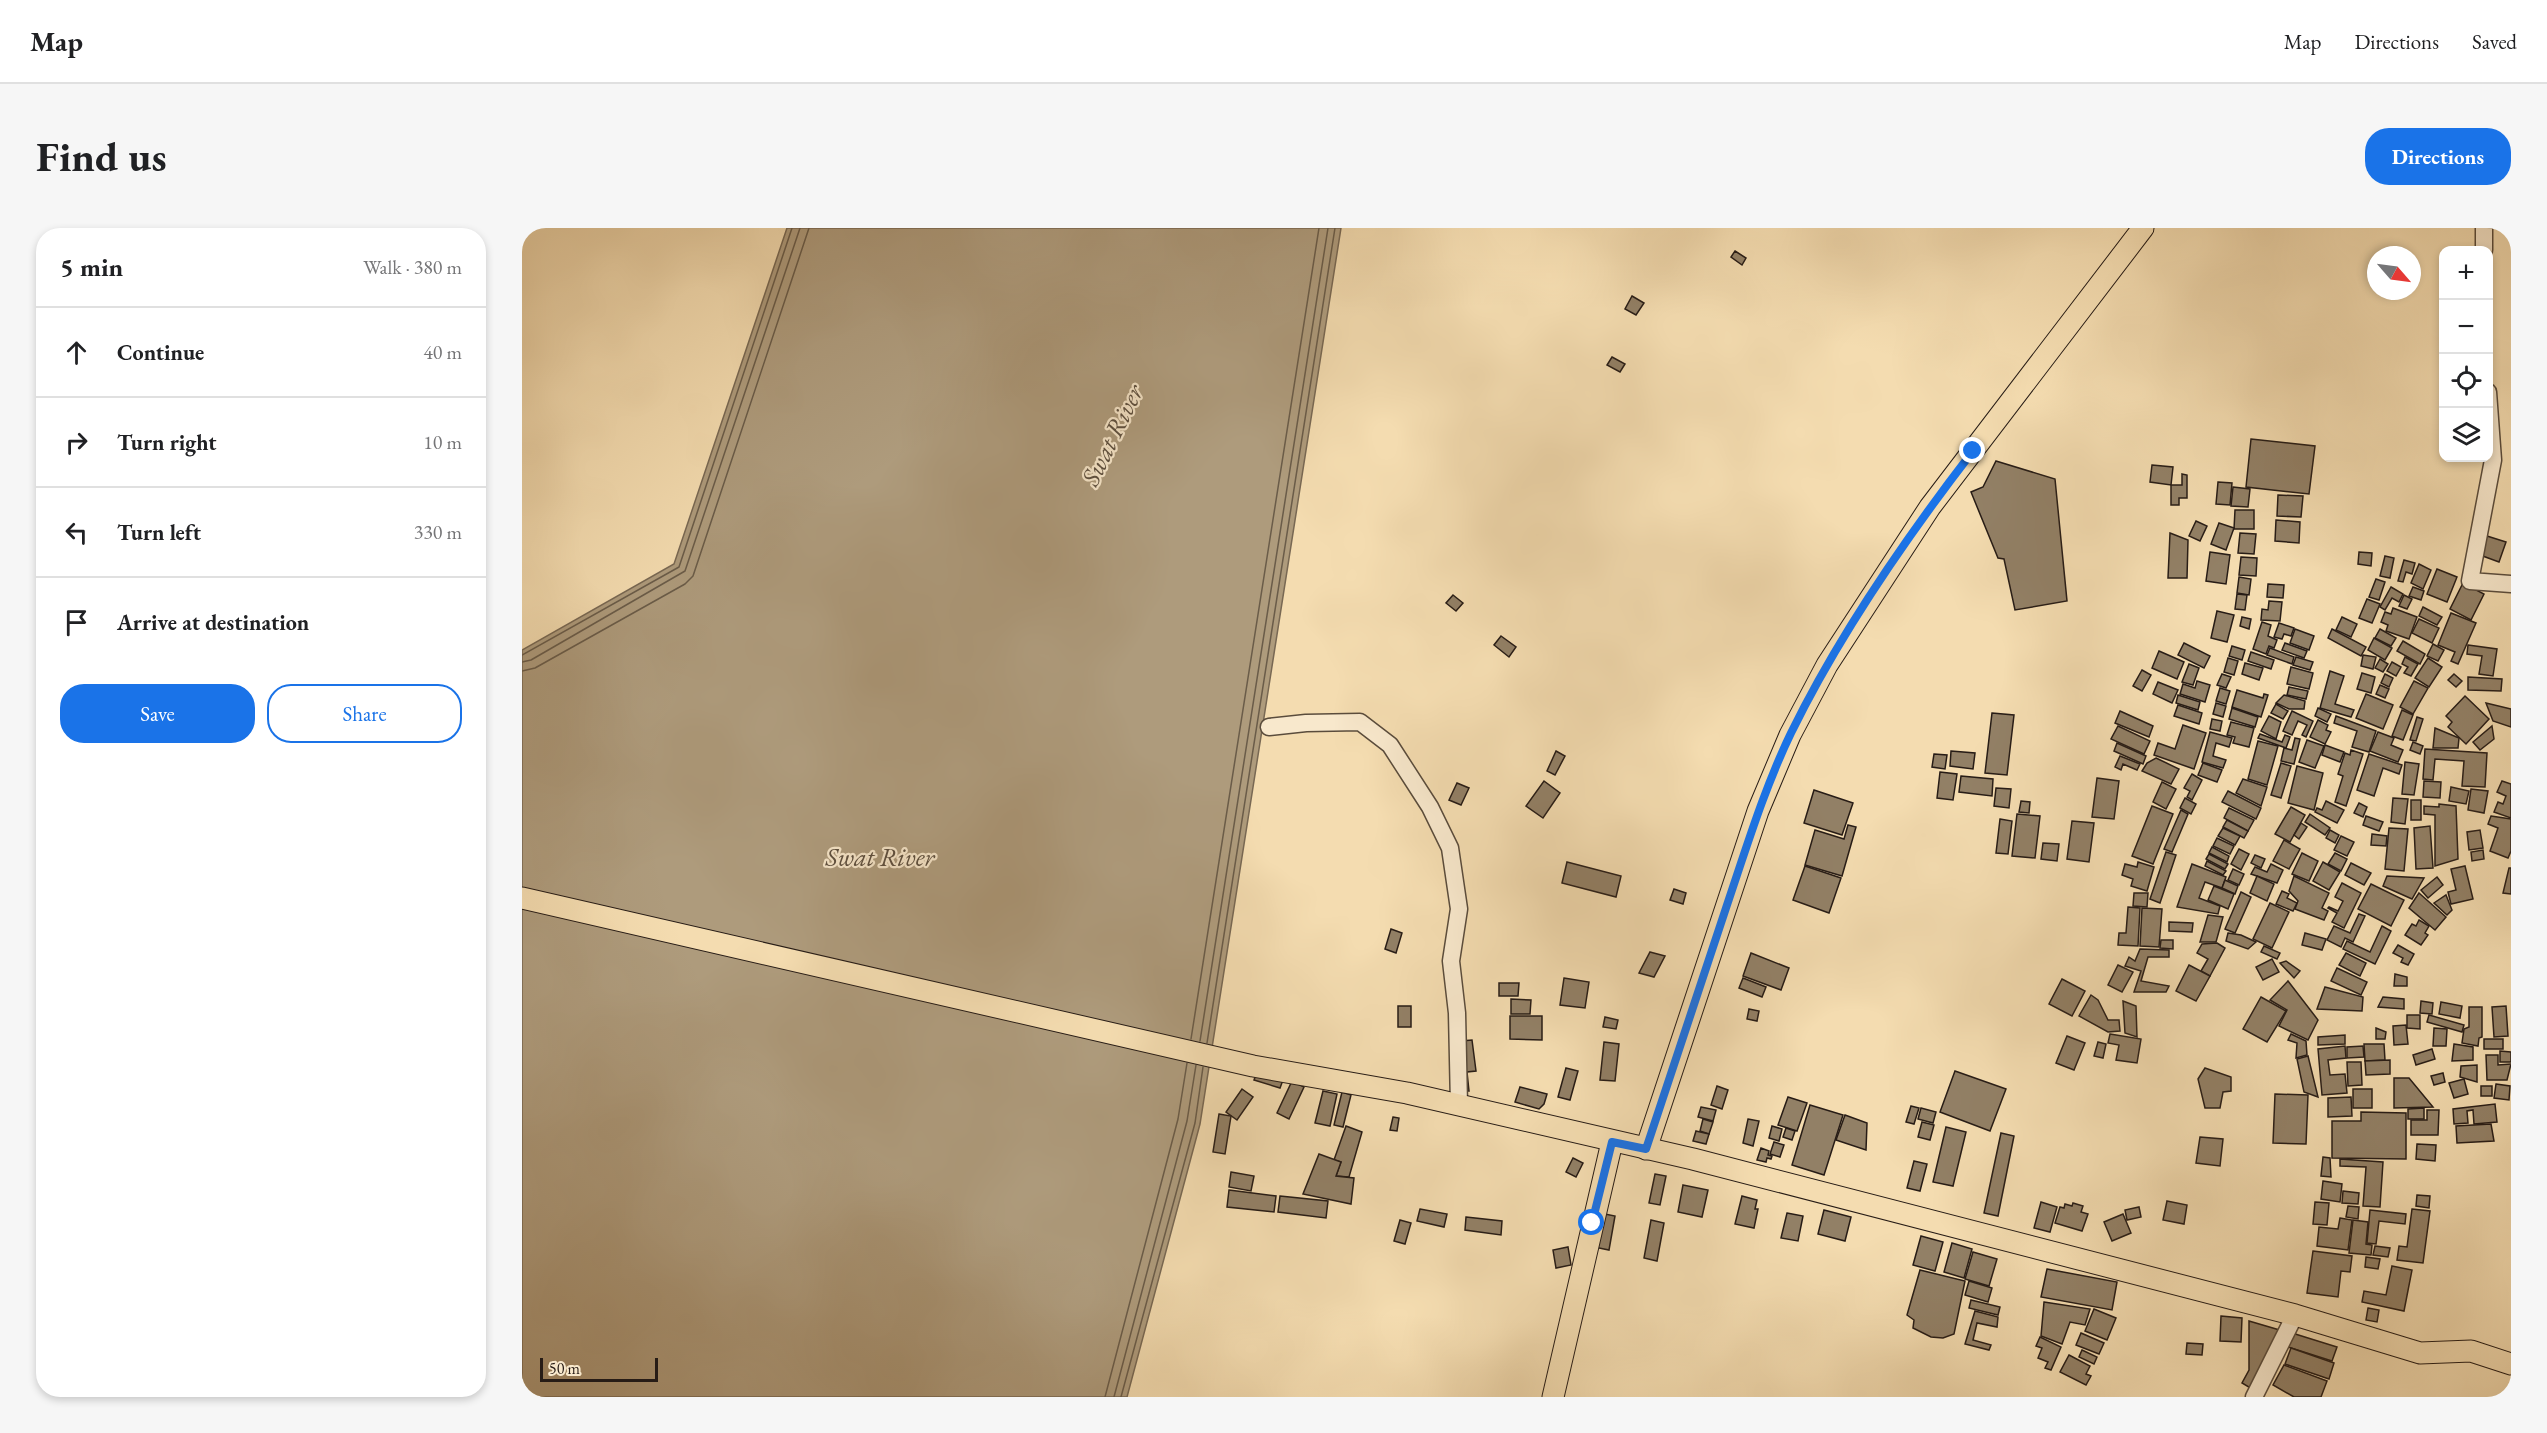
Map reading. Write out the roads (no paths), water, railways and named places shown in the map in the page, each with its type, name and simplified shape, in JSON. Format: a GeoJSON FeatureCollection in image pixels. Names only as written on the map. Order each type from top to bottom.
{"type":"FeatureCollection","features":[{"type":"Feature","properties":{"kind":"main road"},"geometry":{"type":"LineString","coordinates":[[1646,1149],[1758,811],[1791,735],[1827,665],[1930,507],[2143,228]]}},
{"type":"Feature","properties":{"kind":"main road"},"geometry":{"type":"LineString","coordinates":[[522,898],[1253,1066],[1459,1104],[1646,1149],[2295,1315],[2420,1353],[2470,1351],[2511,1364]]}},
{"type":"Feature","properties":{"kind":"main road"},"geometry":{"type":"LineString","coordinates":[[1553,1397],[1612,1142]]}},
{"type":"Feature","properties":{"kind":"street"},"geometry":{"type":"LineString","coordinates":[[2484,228],[2484,246]]}},
{"type":"Feature","properties":{"kind":"street"},"geometry":{"type":"LineString","coordinates":[[2489,408],[2493,460],[2470,581],[2511,584]]}},
{"type":"Feature","properties":{"kind":"street"},"geometry":{"type":"LineString","coordinates":[[1269,727],[1306,723],[1360,722],[1390,744],[1435,817],[1450,848],[1459,909],[1451,961],[1457,1012],[1459,1104]]}},
{"type":"Feature","properties":{"kind":"street"},"geometry":{"type":"LineString","coordinates":[[2254,1397],[2295,1315]]}},
{"type":"Feature","properties":{"kind":"water","name":"Swat River"},"geometry":{"type":"Polygon","coordinates":[[[787,228],[1341,228],[1200,1124],[1127,1397],[522,1397],[522,650],[674,564],[787,228]]]}}]}
